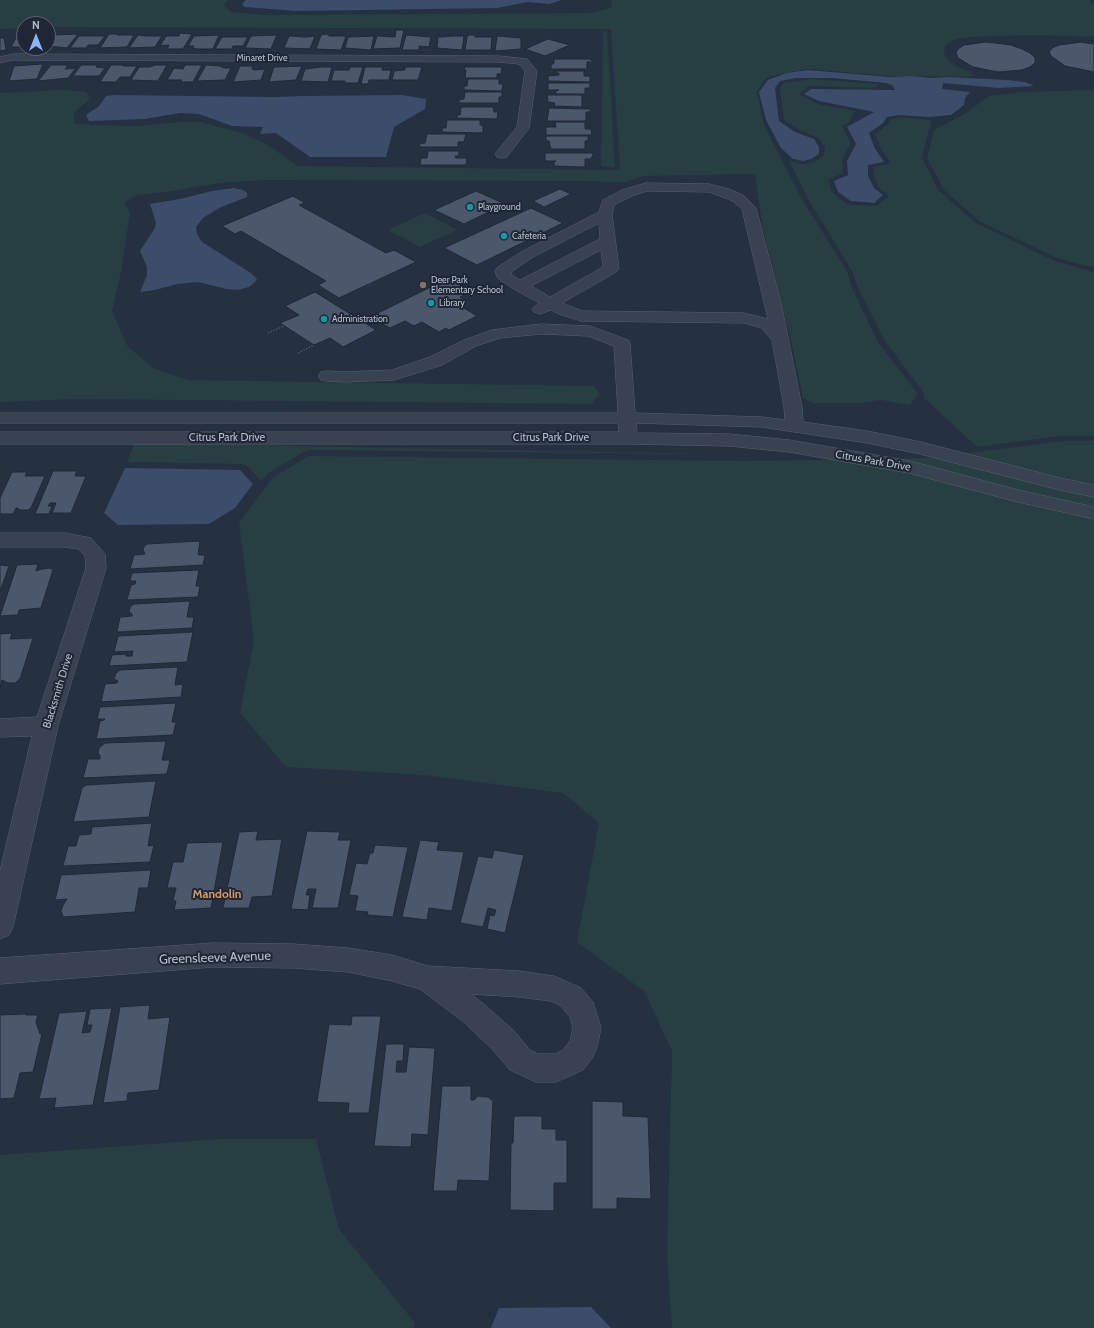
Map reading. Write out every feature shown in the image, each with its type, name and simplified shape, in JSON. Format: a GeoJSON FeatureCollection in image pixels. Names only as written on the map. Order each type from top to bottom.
{"type":"FeatureCollection","features":[{"type":"Feature","properties":{"kind":"street","name":"Minaret Drive"},"geometry":{"type":"LineString","coordinates":[[0,60],[29,58],[491,59],[523,61],[531,71],[523,128],[502,154]]}},
{"type":"Feature","properties":{"kind":"street"},"geometry":{"type":"LineString","coordinates":[[541,329],[540,309],[549,302],[611,269],[606,214],[608,203],[627,193],[646,188],[709,188],[724,192],[738,198],[749,208],[774,306],[794,407],[794,426]]}},
{"type":"Feature","properties":{"kind":"street"},"geometry":{"type":"LineString","coordinates":[[606,214],[509,265],[503,270],[505,277],[565,311],[582,316],[756,320],[768,325],[780,339]]}},
{"type":"Feature","properties":{"kind":"street"},"geometry":{"type":"LineString","coordinates":[[519,286],[608,241]]}},
{"type":"Feature","properties":{"kind":"street"},"geometry":{"type":"LineString","coordinates":[[717,318],[768,314],[774,306]]}},
{"type":"Feature","properties":{"kind":"street"},"geometry":{"type":"LineString","coordinates":[[327,376],[344,378],[394,375],[436,361],[470,343],[498,333],[541,329],[590,331],[622,343],[629,438]]}},
{"type":"Feature","properties":{"kind":"street","name":"Citrus Park Drive"},"geometry":{"type":"LineString","coordinates":[[0,418],[627,418],[762,422],[867,437],[921,448],[1060,484],[1094,491]]}},
{"type":"Feature","properties":{"kind":"street","name":"Citrus Park Drive"},"geometry":{"type":"LineString","coordinates":[[0,438],[629,438],[729,440],[789,446],[910,467],[1018,496],[1094,513]]}},
{"type":"Feature","properties":{"kind":"street","name":"Blacksmith Drive"},"geometry":{"type":"LineString","coordinates":[[0,540],[65,540],[84,543],[95,554],[96,568],[46,726],[0,927]]}},
{"type":"Feature","properties":{"kind":"street"},"geometry":{"type":"LineString","coordinates":[[0,728],[46,726]]}},
{"type":"Feature","properties":{"kind":"street","name":"Greensleeve Avenue"},"geometry":{"type":"LineString","coordinates":[[0,971],[213,956],[293,956],[348,960],[392,968],[428,979],[520,984],[554,989],[571,997],[583,1011],[587,1028],[583,1047],[573,1060],[556,1068],[536,1068],[520,1060],[504,1041],[476,1014],[428,979]]}},
{"type":"Feature","properties":{"kind":"path"},"geometry":{"type":"LineString","coordinates":[[268,333],[284,326]]}},
{"type":"Feature","properties":{"kind":"path"},"geometry":{"type":"LineString","coordinates":[[298,353],[314,345]]}},
{"type":"Feature","properties":{"kind":"green space"},"geometry":{"type":"Polygon","coordinates":[[[0,0],[228,0],[224,5],[232,12],[264,15],[591,13],[611,8],[612,0],[1090,0],[1094,5],[1094,37],[1032,35],[971,37],[956,39],[946,45],[944,50],[945,56],[950,62],[958,67],[972,72],[973,76],[888,76],[809,69],[784,73],[766,78],[757,92],[764,125],[803,201],[847,271],[852,288],[878,342],[918,394],[910,405],[881,400],[862,403],[813,403],[803,398],[792,345],[762,224],[755,174],[643,176],[627,182],[267,180],[219,183],[138,195],[125,203],[130,213],[121,272],[112,311],[128,347],[155,369],[188,380],[594,386],[600,394],[591,404],[78,399],[0,402],[0,93],[61,90],[86,92],[90,99],[74,113],[74,123],[137,126],[179,122],[201,122],[242,133],[265,143],[298,166],[614,170],[620,168],[611,29],[56,27],[56,16],[16,16],[16,28],[0,29],[0,0]]]}},
{"type":"Feature","properties":{"kind":"green space"},"geometry":{"type":"Polygon","coordinates":[[[603,31],[607,31],[615,167],[601,166],[603,31]]]}},
{"type":"Feature","properties":{"kind":"green space"},"geometry":{"type":"Polygon","coordinates":[[[811,79],[879,84],[875,88],[809,86],[799,94],[818,104],[855,111],[849,122],[842,126],[851,143],[842,160],[843,173],[828,180],[832,192],[847,204],[877,206],[888,197],[887,194],[879,188],[874,176],[874,167],[888,164],[890,162],[880,147],[875,134],[887,125],[891,119],[900,117],[930,120],[931,127],[929,129],[922,158],[939,191],[976,223],[1055,261],[1094,272],[1094,436],[1059,436],[977,447],[924,398],[924,393],[885,341],[858,288],[852,271],[809,201],[789,161],[804,164],[815,162],[824,155],[825,148],[818,138],[799,130],[784,120],[780,88],[784,83],[811,79]]]}},
{"type":"Feature","properties":{"kind":"green space"},"geometry":{"type":"Polygon","coordinates":[[[1094,90],[1094,268],[1057,258],[979,221],[944,190],[927,158],[934,130],[966,113],[989,96],[1022,92],[1094,90]]]}},
{"type":"Feature","properties":{"kind":"green space"},"geometry":{"type":"Polygon","coordinates":[[[425,213],[457,230],[420,247],[388,230],[425,213]]]}},
{"type":"Feature","properties":{"kind":"green space"},"geometry":{"type":"Polygon","coordinates":[[[1063,441],[1094,441],[1094,1328],[672,1328],[667,1254],[672,1051],[644,991],[577,942],[599,823],[563,793],[424,775],[286,767],[240,713],[254,640],[239,523],[273,477],[309,456],[745,461],[928,458],[1063,441]]]}},
{"type":"Feature","properties":{"kind":"green space"},"geometry":{"type":"Polygon","coordinates":[[[134,444],[767,455],[310,450],[269,473],[261,481],[247,466],[242,464],[127,462],[134,444]]]}},
{"type":"Feature","properties":{"kind":"green space"},"geometry":{"type":"Polygon","coordinates":[[[219,1139],[316,1139],[339,1229],[415,1323],[414,1328],[0,1328],[0,1155],[219,1139]]]}},
{"type":"Feature","properties":{"kind":"water"},"geometry":{"type":"Polygon","coordinates":[[[246,0],[562,0],[549,4],[528,2],[497,8],[296,11],[245,7],[242,4],[246,0]]]}},
{"type":"Feature","properties":{"kind":"water"},"geometry":{"type":"Polygon","coordinates":[[[808,70],[890,77],[911,76],[1007,80],[1025,82],[1034,86],[998,88],[943,83],[942,89],[970,92],[965,98],[964,105],[951,115],[928,117],[899,115],[887,117],[883,123],[869,133],[874,147],[884,162],[868,165],[868,176],[874,188],[883,195],[874,203],[851,201],[838,192],[834,181],[848,175],[847,161],[856,144],[847,127],[874,112],[819,101],[804,94],[811,89],[895,90],[892,85],[886,83],[832,78],[796,78],[780,81],[775,88],[779,121],[795,132],[814,139],[819,147],[819,154],[811,159],[803,161],[793,159],[781,148],[766,120],[759,92],[768,80],[786,73],[808,70]]]}},
{"type":"Feature","properties":{"kind":"water"},"geometry":{"type":"Polygon","coordinates":[[[402,95],[426,99],[425,109],[394,127],[386,157],[310,157],[276,133],[260,134],[263,127],[232,126],[199,114],[180,113],[144,119],[89,121],[86,115],[99,106],[106,96],[275,97],[402,95]]]}},
{"type":"Feature","properties":{"kind":"water"},"geometry":{"type":"Polygon","coordinates":[[[234,188],[243,190],[247,193],[247,197],[219,208],[203,218],[196,227],[197,234],[202,242],[251,273],[257,279],[255,282],[249,287],[238,290],[198,282],[177,284],[155,290],[140,292],[147,275],[147,267],[140,251],[155,228],[156,223],[150,204],[234,188]]]}},
{"type":"Feature","properties":{"kind":"water"},"geometry":{"type":"Polygon","coordinates":[[[125,468],[240,470],[253,484],[235,508],[209,524],[118,525],[104,513],[125,468]]]}},
{"type":"Feature","properties":{"kind":"water"},"geometry":{"type":"Polygon","coordinates":[[[591,1307],[611,1328],[491,1328],[499,1308],[591,1307]]]}},
{"type":"Feature","properties":{"kind":"building"},"geometry":{"type":"Polygon","coordinates":[[[396,30],[404,30],[400,48],[373,49],[377,36],[395,37],[396,30]]]}},
{"type":"Feature","properties":{"kind":"building"},"geometry":{"type":"Polygon","coordinates":[[[180,33],[192,34],[183,49],[167,49],[169,45],[160,46],[166,36],[179,36],[180,33]]]}},
{"type":"Feature","properties":{"kind":"building"},"geometry":{"type":"Polygon","coordinates":[[[78,34],[67,48],[56,47],[56,35],[78,34]]]}},
{"type":"Feature","properties":{"kind":"building"},"geometry":{"type":"Polygon","coordinates":[[[109,34],[134,35],[127,47],[100,48],[109,34]]]}},
{"type":"Feature","properties":{"kind":"building"},"geometry":{"type":"Polygon","coordinates":[[[328,34],[329,36],[346,36],[341,50],[316,49],[321,35],[328,34]]]}},
{"type":"Feature","properties":{"kind":"building"},"geometry":{"type":"Polygon","coordinates":[[[138,35],[162,36],[155,47],[129,48],[138,35]]]}},
{"type":"Feature","properties":{"kind":"building"},"geometry":{"type":"Polygon","coordinates":[[[219,35],[213,49],[197,49],[193,48],[194,46],[188,46],[194,36],[219,35]]]}},
{"type":"Feature","properties":{"kind":"building"},"geometry":{"type":"Polygon","coordinates":[[[277,35],[271,49],[245,48],[251,36],[277,35]]]}},
{"type":"Feature","properties":{"kind":"building"},"geometry":{"type":"Polygon","coordinates":[[[406,35],[431,37],[429,47],[419,46],[419,50],[402,50],[406,35]]]}},
{"type":"Feature","properties":{"kind":"building"},"geometry":{"type":"Polygon","coordinates":[[[469,35],[474,35],[475,37],[492,37],[491,50],[465,50],[467,37],[469,35]]]}},
{"type":"Feature","properties":{"kind":"building"},"geometry":{"type":"Polygon","coordinates":[[[79,36],[105,36],[98,45],[88,45],[86,48],[70,48],[79,36]]]}},
{"type":"Feature","properties":{"kind":"building"},"geometry":{"type":"Polygon","coordinates":[[[289,36],[315,36],[310,49],[284,48],[289,36]]]}},
{"type":"Feature","properties":{"kind":"building"},"geometry":{"type":"Polygon","coordinates":[[[374,36],[371,50],[345,48],[348,37],[374,36]]]}},
{"type":"Feature","properties":{"kind":"building"},"geometry":{"type":"Polygon","coordinates":[[[464,36],[462,50],[437,48],[438,37],[464,36]]]}},
{"type":"Feature","properties":{"kind":"building"},"geometry":{"type":"Polygon","coordinates":[[[497,36],[521,38],[521,49],[495,51],[497,36]]]}},
{"type":"Feature","properties":{"kind":"building"},"geometry":{"type":"Polygon","coordinates":[[[222,37],[248,37],[243,46],[233,46],[232,49],[215,49],[222,37]]]}},
{"type":"Feature","properties":{"kind":"building"},"geometry":{"type":"Polygon","coordinates":[[[0,38],[4,38],[6,50],[0,51],[0,38]]]}},
{"type":"Feature","properties":{"kind":"building"},"geometry":{"type":"Polygon","coordinates":[[[16,38],[16,47],[11,47],[16,38]]]}},
{"type":"Feature","properties":{"kind":"building"},"geometry":{"type":"Polygon","coordinates":[[[548,39],[570,45],[545,56],[525,49],[548,39]]]}},
{"type":"Feature","properties":{"kind":"building"},"geometry":{"type":"Polygon","coordinates":[[[986,42],[1011,45],[1022,49],[1030,53],[1035,58],[1035,63],[1022,70],[998,72],[973,67],[958,58],[956,53],[958,49],[964,45],[986,42]]]}},
{"type":"Feature","properties":{"kind":"building"},"geometry":{"type":"Polygon","coordinates":[[[1081,42],[1094,44],[1094,72],[1065,66],[1051,56],[1049,52],[1052,48],[1059,45],[1081,42]]]}},
{"type":"Feature","properties":{"kind":"building"},"geometry":{"type":"Polygon","coordinates":[[[554,59],[590,59],[593,62],[587,62],[587,69],[551,69],[554,59]]]}},
{"type":"Feature","properties":{"kind":"building"},"geometry":{"type":"Polygon","coordinates":[[[43,64],[37,79],[9,81],[14,66],[43,64]]]}},
{"type":"Feature","properties":{"kind":"building"},"geometry":{"type":"Polygon","coordinates":[[[51,65],[68,65],[65,69],[76,68],[68,78],[38,81],[51,65]]]}},
{"type":"Feature","properties":{"kind":"building"},"geometry":{"type":"Polygon","coordinates":[[[81,65],[97,65],[96,67],[105,68],[99,76],[73,76],[81,65]]]}},
{"type":"Feature","properties":{"kind":"building"},"geometry":{"type":"Polygon","coordinates":[[[111,65],[137,66],[130,77],[120,77],[116,82],[100,82],[111,65]]]}},
{"type":"Feature","properties":{"kind":"building"},"geometry":{"type":"Polygon","coordinates":[[[155,65],[167,65],[158,81],[131,80],[139,67],[150,67],[155,65]]]}},
{"type":"Feature","properties":{"kind":"building"},"geometry":{"type":"Polygon","coordinates":[[[185,65],[202,65],[193,82],[167,80],[174,68],[183,69],[185,65]]]}},
{"type":"Feature","properties":{"kind":"building"},"geometry":{"type":"Polygon","coordinates":[[[206,65],[231,68],[225,80],[197,81],[206,65]]]}},
{"type":"Feature","properties":{"kind":"building"},"geometry":{"type":"Polygon","coordinates":[[[240,66],[253,66],[252,69],[255,70],[265,69],[261,80],[233,82],[240,66]]]}},
{"type":"Feature","properties":{"kind":"building"},"geometry":{"type":"Polygon","coordinates":[[[302,66],[296,80],[269,82],[274,67],[302,66]]]}},
{"type":"Feature","properties":{"kind":"building"},"geometry":{"type":"Polygon","coordinates":[[[332,67],[328,82],[301,81],[305,69],[332,67]]]}},
{"type":"Feature","properties":{"kind":"building"},"geometry":{"type":"Polygon","coordinates":[[[350,67],[363,67],[358,83],[331,81],[334,70],[349,70],[350,67]]]}},
{"type":"Feature","properties":{"kind":"building"},"geometry":{"type":"Polygon","coordinates":[[[365,67],[383,67],[382,70],[391,70],[389,80],[369,80],[368,84],[361,84],[365,67]]]}},
{"type":"Feature","properties":{"kind":"building"},"geometry":{"type":"Polygon","coordinates":[[[405,67],[422,67],[418,80],[392,80],[394,71],[405,70],[405,67]]]}},
{"type":"Feature","properties":{"kind":"building"},"geometry":{"type":"Polygon","coordinates":[[[465,67],[502,67],[501,74],[497,74],[497,78],[465,78],[465,67]]]}},
{"type":"Feature","properties":{"kind":"building"},"geometry":{"type":"Polygon","coordinates":[[[556,71],[584,71],[584,76],[590,76],[590,82],[548,81],[548,76],[559,75],[556,71]]]}},
{"type":"Feature","properties":{"kind":"building"},"geometry":{"type":"Polygon","coordinates":[[[468,79],[499,79],[499,84],[503,84],[502,91],[464,90],[464,86],[467,86],[468,79]]]}},
{"type":"Feature","properties":{"kind":"building"},"geometry":{"type":"Polygon","coordinates":[[[548,83],[590,83],[590,88],[585,88],[585,94],[556,94],[556,90],[548,90],[548,83]]]}},
{"type":"Feature","properties":{"kind":"building"},"geometry":{"type":"Polygon","coordinates":[[[465,92],[502,92],[502,97],[499,97],[499,103],[460,103],[458,100],[464,99],[465,92]]]}},
{"type":"Feature","properties":{"kind":"building"},"geometry":{"type":"Polygon","coordinates":[[[547,95],[582,95],[582,107],[554,106],[555,103],[548,102],[547,95]]]}},
{"type":"Feature","properties":{"kind":"building"},"geometry":{"type":"Polygon","coordinates":[[[461,107],[493,107],[494,112],[498,112],[497,119],[457,118],[457,115],[460,115],[461,107]]]}},
{"type":"Feature","properties":{"kind":"building"},"geometry":{"type":"Polygon","coordinates":[[[549,108],[591,110],[586,112],[586,121],[547,121],[549,108]]]}},
{"type":"Feature","properties":{"kind":"building"},"geometry":{"type":"Polygon","coordinates":[[[447,120],[480,120],[480,125],[483,125],[483,133],[442,132],[442,128],[446,128],[447,120]]]}},
{"type":"Feature","properties":{"kind":"building"},"geometry":{"type":"Polygon","coordinates":[[[555,122],[585,122],[585,129],[591,129],[592,135],[546,135],[546,127],[556,127],[555,122]]]}},
{"type":"Feature","properties":{"kind":"building"},"geometry":{"type":"Polygon","coordinates":[[[427,134],[466,134],[464,142],[458,142],[458,147],[420,147],[419,144],[425,143],[427,134]]]}},
{"type":"Feature","properties":{"kind":"building"},"geometry":{"type":"Polygon","coordinates":[[[546,136],[588,136],[588,141],[585,141],[585,149],[551,149],[549,141],[546,141],[546,136]]]}},
{"type":"Feature","properties":{"kind":"building"},"geometry":{"type":"Polygon","coordinates":[[[428,151],[459,151],[459,156],[455,156],[456,158],[467,158],[466,165],[420,165],[421,158],[427,158],[428,151]]]}},
{"type":"Feature","properties":{"kind":"building"},"geometry":{"type":"Polygon","coordinates":[[[545,153],[593,153],[593,157],[591,157],[592,159],[585,159],[585,167],[554,166],[554,162],[556,161],[545,161],[545,153]]]}},
{"type":"Feature","properties":{"kind":"building"},"geometry":{"type":"Polygon","coordinates":[[[560,189],[571,194],[544,207],[533,201],[560,189]]]}},
{"type":"Feature","properties":{"kind":"building","name":"Playground"},"geometry":{"type":"Polygon","coordinates":[[[476,191],[505,204],[464,224],[434,210],[476,191]]]}},
{"type":"Feature","properties":{"kind":"building"},"geometry":{"type":"Polygon","coordinates":[[[293,196],[305,203],[299,205],[386,253],[394,250],[416,262],[339,298],[318,285],[326,281],[241,231],[235,234],[222,226],[293,196]]]}},
{"type":"Feature","properties":{"kind":"building","name":"Cafeteria"},"geometry":{"type":"Polygon","coordinates":[[[531,208],[563,223],[477,265],[444,248],[531,208]]]}},
{"type":"Feature","properties":{"kind":"building","name":"Library"},"geometry":{"type":"Polygon","coordinates":[[[449,278],[472,291],[460,297],[467,301],[459,305],[477,316],[449,330],[446,328],[439,332],[422,322],[414,326],[405,321],[390,328],[370,317],[449,278]]]}},
{"type":"Feature","properties":{"kind":"building","name":"Administration"},"geometry":{"type":"Polygon","coordinates":[[[315,292],[376,330],[343,347],[330,338],[314,345],[280,323],[299,315],[285,306],[315,292]]]}},
{"type":"Feature","properties":{"kind":"building"},"geometry":{"type":"Polygon","coordinates":[[[53,471],[77,471],[75,476],[86,476],[71,513],[52,513],[56,503],[50,503],[48,506],[52,506],[49,514],[35,514],[53,471]]]}},
{"type":"Feature","properties":{"kind":"building"},"geometry":{"type":"Polygon","coordinates":[[[12,472],[27,472],[25,476],[45,476],[31,508],[28,510],[19,510],[16,508],[13,514],[0,514],[0,498],[12,472]]]}},
{"type":"Feature","properties":{"kind":"building"},"geometry":{"type":"Polygon","coordinates":[[[200,541],[198,555],[205,555],[203,565],[130,569],[134,555],[145,554],[143,550],[147,544],[200,541]]]}},
{"type":"Feature","properties":{"kind":"building"},"geometry":{"type":"Polygon","coordinates":[[[38,564],[36,571],[50,568],[53,570],[41,608],[19,610],[18,615],[0,616],[17,565],[38,564]]]}},
{"type":"Feature","properties":{"kind":"building"},"geometry":{"type":"Polygon","coordinates":[[[0,565],[9,566],[0,592],[0,565]]]}},
{"type":"Feature","properties":{"kind":"building"},"geometry":{"type":"Polygon","coordinates":[[[199,570],[196,586],[200,586],[198,597],[127,600],[131,585],[135,584],[136,581],[130,581],[132,573],[199,570]]]}},
{"type":"Feature","properties":{"kind":"building"},"geometry":{"type":"Polygon","coordinates":[[[190,601],[187,617],[194,617],[192,628],[117,632],[120,617],[132,616],[129,612],[130,607],[134,604],[190,601]]]}},
{"type":"Feature","properties":{"kind":"building"},"geometry":{"type":"Polygon","coordinates":[[[193,632],[187,662],[109,666],[112,655],[126,654],[126,656],[132,656],[133,651],[114,652],[118,636],[193,632]]]}},
{"type":"Feature","properties":{"kind":"building"},"geometry":{"type":"Polygon","coordinates":[[[12,633],[10,639],[33,638],[20,679],[15,683],[8,683],[2,680],[0,688],[0,634],[12,633]]]}},
{"type":"Feature","properties":{"kind":"building"},"geometry":{"type":"Polygon","coordinates":[[[178,667],[175,685],[183,684],[181,697],[101,702],[105,684],[117,683],[118,681],[114,679],[116,673],[120,670],[178,667]]]}},
{"type":"Feature","properties":{"kind":"building"},"geometry":{"type":"Polygon","coordinates":[[[176,703],[172,722],[176,722],[173,735],[96,739],[100,721],[105,719],[97,719],[100,707],[176,703]]]}},
{"type":"Feature","properties":{"kind":"building"},"geometry":{"type":"Polygon","coordinates":[[[166,741],[162,760],[170,760],[167,774],[83,778],[88,759],[100,759],[98,753],[99,748],[105,743],[166,741]]]}},
{"type":"Feature","properties":{"kind":"building"},"geometry":{"type":"Polygon","coordinates":[[[156,781],[149,817],[73,822],[82,788],[86,785],[156,781]]]}},
{"type":"Feature","properties":{"kind":"building"},"geometry":{"type":"Polygon","coordinates":[[[152,823],[148,846],[154,845],[150,862],[63,866],[68,846],[76,846],[79,835],[91,834],[92,827],[152,823]]]}},
{"type":"Feature","properties":{"kind":"building"},"geometry":{"type":"Polygon","coordinates":[[[258,831],[256,840],[282,839],[272,896],[252,897],[249,908],[223,908],[239,832],[258,831]]]}},
{"type":"Feature","properties":{"kind":"building"},"geometry":{"type":"Polygon","coordinates":[[[307,831],[340,832],[338,840],[351,840],[338,908],[312,908],[316,889],[308,889],[306,895],[310,895],[308,910],[291,909],[307,831]]]}},
{"type":"Feature","properties":{"kind":"building"},"geometry":{"type":"Polygon","coordinates":[[[420,840],[439,842],[437,850],[464,852],[452,911],[429,908],[427,920],[402,917],[420,840]]]}},
{"type":"Feature","properties":{"kind":"building"},"geometry":{"type":"Polygon","coordinates":[[[223,842],[211,908],[174,910],[176,901],[173,901],[176,888],[167,888],[173,862],[183,862],[187,843],[223,842]]]}},
{"type":"Feature","properties":{"kind":"building"},"geometry":{"type":"Polygon","coordinates":[[[375,845],[408,847],[393,917],[367,915],[368,912],[355,911],[358,896],[349,895],[356,863],[367,864],[370,853],[373,853],[375,845]]]}},
{"type":"Feature","properties":{"kind":"building"},"geometry":{"type":"Polygon","coordinates":[[[494,850],[524,855],[505,933],[487,929],[490,915],[494,916],[496,910],[488,908],[483,927],[460,923],[478,856],[492,858],[494,850]]]}},
{"type":"Feature","properties":{"kind":"building"},"geometry":{"type":"Polygon","coordinates":[[[151,870],[148,888],[139,888],[135,912],[63,917],[61,911],[67,899],[55,900],[61,875],[151,870]]]}},
{"type":"Feature","properties":{"kind":"building"},"geometry":{"type":"Polygon","coordinates":[[[150,1005],[148,1019],[170,1017],[159,1090],[128,1093],[127,1101],[103,1103],[120,1007],[150,1005]]]}},
{"type":"Feature","properties":{"kind":"building"},"geometry":{"type":"Polygon","coordinates":[[[112,1008],[93,1105],[54,1108],[56,1098],[39,1099],[59,1013],[87,1011],[82,1033],[90,1032],[92,1025],[87,1025],[90,1009],[112,1008]]]}},
{"type":"Feature","properties":{"kind":"building"},"geometry":{"type":"Polygon","coordinates":[[[0,1015],[38,1015],[36,1022],[40,1034],[42,1034],[33,1072],[20,1073],[14,1098],[0,1099],[0,1015]]]}},
{"type":"Feature","properties":{"kind":"building"},"geometry":{"type":"Polygon","coordinates":[[[352,1016],[381,1016],[369,1113],[348,1113],[349,1103],[317,1102],[329,1024],[351,1025],[352,1016]]]}},
{"type":"Feature","properties":{"kind":"building"},"geometry":{"type":"Polygon","coordinates":[[[386,1044],[404,1044],[403,1061],[397,1061],[396,1072],[406,1072],[409,1047],[435,1048],[428,1135],[412,1134],[411,1147],[374,1146],[386,1044]]]}},
{"type":"Feature","properties":{"kind":"building"},"geometry":{"type":"Polygon","coordinates":[[[442,1086],[471,1086],[471,1100],[474,1100],[478,1096],[488,1097],[493,1101],[489,1181],[458,1180],[457,1191],[433,1191],[442,1086]]]}},
{"type":"Feature","properties":{"kind":"building"},"geometry":{"type":"Polygon","coordinates":[[[592,1101],[623,1102],[623,1116],[648,1117],[651,1199],[617,1198],[617,1209],[592,1209],[592,1101]]]}},
{"type":"Feature","properties":{"kind":"building"},"geometry":{"type":"Polygon","coordinates":[[[514,1116],[542,1116],[542,1129],[556,1129],[556,1140],[567,1140],[567,1183],[554,1183],[554,1211],[510,1210],[511,1143],[513,1143],[514,1116]]]}},
{"type":"Feature","properties":{"kind":"place","name":"Playground"},"geometry":{"type":"Point","coordinates":[470,207]}},
{"type":"Feature","properties":{"kind":"place","name":"Cafeteria"},"geometry":{"type":"Point","coordinates":[504,236]}},
{"type":"Feature","properties":{"kind":"place","name":"Deer Park Elementary School"},"geometry":{"type":"Point","coordinates":[423,285]}},
{"type":"Feature","properties":{"kind":"place","name":"Library"},"geometry":{"type":"Point","coordinates":[431,303]}},
{"type":"Feature","properties":{"kind":"place","name":"Administration"},"geometry":{"type":"Point","coordinates":[324,319]}},
{"type":"Feature","properties":{"kind":"district","name":"Mandolin"},"geometry":{"type":"Point","coordinates":[217,894]}}]}
